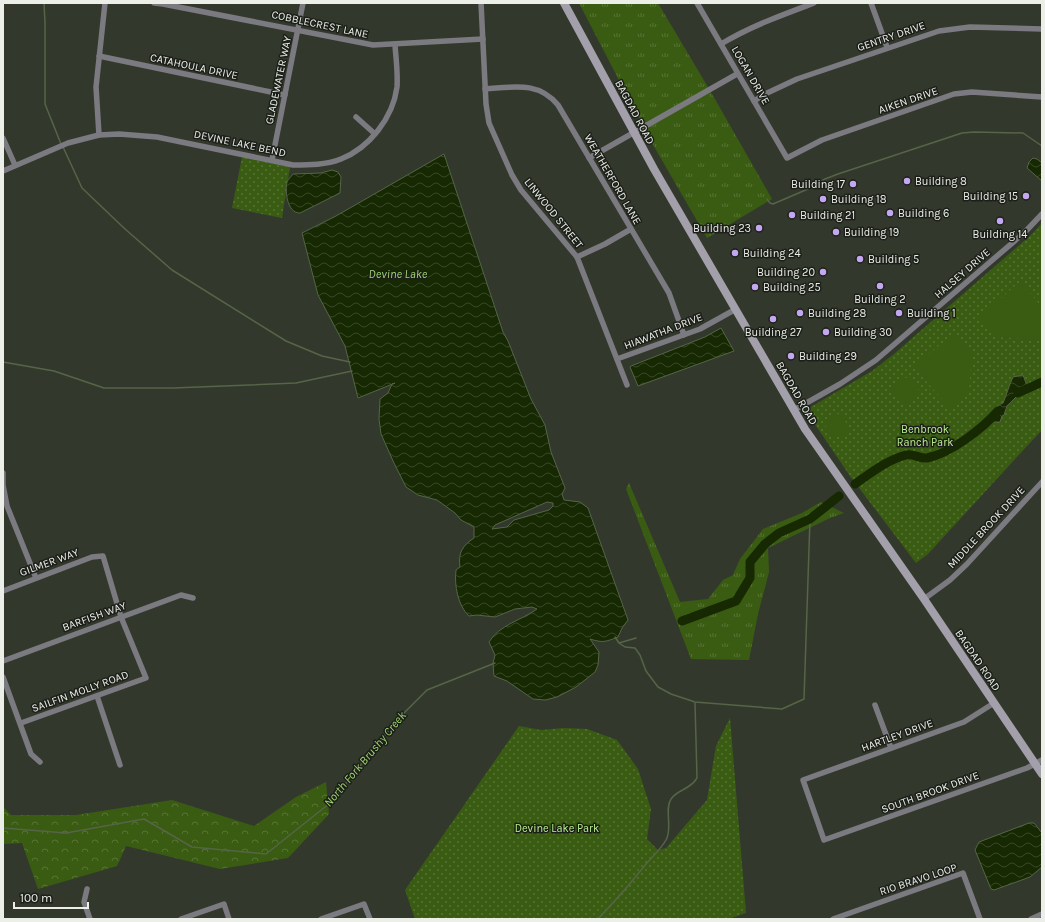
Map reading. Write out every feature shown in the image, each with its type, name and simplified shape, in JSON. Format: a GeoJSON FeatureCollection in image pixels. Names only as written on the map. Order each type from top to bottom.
{"type":"FeatureCollection","features":[{"type":"Feature","properties":{"kind":"street"},"geometry":{"type":"LineString","coordinates":[[99,135],[96,98],[105,3]]}},
{"type":"Feature","properties":{"kind":"street","name":"COBBLECREST LANE"},"geometry":{"type":"LineString","coordinates":[[154,3],[298,30],[366,45],[395,45],[483,39]]}},
{"type":"Feature","properties":{"kind":"street","name":"GLADEWATER WAY"},"geometry":{"type":"LineString","coordinates":[[272,160],[303,3]]}},
{"type":"Feature","properties":{"kind":"street","name":"LINWOOD STREET"},"geometry":{"type":"LineString","coordinates":[[480,3],[487,117],[520,190],[577,257],[627,385]]}},
{"type":"Feature","properties":{"kind":"street","name":"BAGDAD ROAD"},"geometry":{"type":"LineString","coordinates":[[564,3],[634,133],[813,442],[924,599],[994,703],[1039,762],[1042,774]]}},
{"type":"Feature","properties":{"kind":"street","name":"LOGAN DRIVE"},"geometry":{"type":"LineString","coordinates":[[697,3],[787,158]]}},
{"type":"Feature","properties":{"kind":"street"},"geometry":{"type":"LineString","coordinates":[[721,44],[769,19],[814,3]]}},
{"type":"Feature","properties":{"kind":"street"},"geometry":{"type":"LineString","coordinates":[[871,3],[887,47]]}},
{"type":"Feature","properties":{"kind":"street","name":"GENTRY DRIVE"},"geometry":{"type":"LineString","coordinates":[[754,101],[765,94],[797,79],[887,47],[938,31],[956,28],[1042,29]]}},
{"type":"Feature","properties":{"kind":"street","name":"DEVINE LAKE BEND"},"geometry":{"type":"LineString","coordinates":[[3,171],[68,143],[99,135],[136,134],[157,136],[293,165],[310,166],[325,164],[341,159],[365,145],[382,125],[390,110],[396,89],[397,71],[395,45]]}},
{"type":"Feature","properties":{"kind":"street","name":"CATAHOULA DRIVE"},"geometry":{"type":"LineString","coordinates":[[99,56],[285,95]]}},
{"type":"Feature","properties":{"kind":"street"},"geometry":{"type":"LineString","coordinates":[[589,158],[737,74]]}},
{"type":"Feature","properties":{"kind":"street","name":"WEATHERFORD LANE"},"geometry":{"type":"LineString","coordinates":[[485,89],[523,87],[537,90],[549,96],[558,105],[669,293],[684,335]]}},
{"type":"Feature","properties":{"kind":"street","name":"AIKEN DRIVE"},"geometry":{"type":"LineString","coordinates":[[787,158],[822,140],[954,94],[972,92],[1042,97]]}},
{"type":"Feature","properties":{"kind":"street"},"geometry":{"type":"LineString","coordinates":[[356,117],[375,134]]}},
{"type":"Feature","properties":{"kind":"street"},"geometry":{"type":"LineString","coordinates":[[3,138],[15,165]]}},
{"type":"Feature","properties":{"kind":"street","name":"HALSEY DRIVE"},"geometry":{"type":"LineString","coordinates":[[794,410],[857,373],[885,354],[1025,232],[1042,214]]}},
{"type":"Feature","properties":{"kind":"street"},"geometry":{"type":"LineString","coordinates":[[577,257],[605,244],[631,229]]}},
{"type":"Feature","properties":{"kind":"street","name":"HIAWATHA DRIVE"},"geometry":{"type":"LineString","coordinates":[[617,359],[700,329],[736,309]]}},
{"type":"Feature","properties":{"kind":"street"},"geometry":{"type":"LineString","coordinates":[[3,473],[3,486],[7,506],[36,578]]}},
{"type":"Feature","properties":{"kind":"street","name":"MIDDLE BROOK DRIVE"},"geometry":{"type":"LineString","coordinates":[[924,599],[950,580],[967,564],[1042,482]]}},
{"type":"Feature","properties":{"kind":"street"},"geometry":{"type":"LineString","coordinates":[[1036,488],[1042,493]]}},
{"type":"Feature","properties":{"kind":"street","name":"GILMER WAY"},"geometry":{"type":"LineString","coordinates":[[3,590],[92,557],[103,556],[121,617]]}},
{"type":"Feature","properties":{"kind":"street","name":"BARFISH WAY"},"geometry":{"type":"LineString","coordinates":[[3,661],[180,595],[193,598]]}},
{"type":"Feature","properties":{"kind":"street","name":"SAILFIN MOLLY ROAD"},"geometry":{"type":"LineString","coordinates":[[21,723],[146,678],[121,617]]}},
{"type":"Feature","properties":{"kind":"street"},"geometry":{"type":"LineString","coordinates":[[3,677],[31,754],[40,762]]}},
{"type":"Feature","properties":{"kind":"street"},"geometry":{"type":"LineString","coordinates":[[97,696],[120,765]]}},
{"type":"Feature","properties":{"kind":"street","name":"HARTLEY DRIVE"},"geometry":{"type":"LineString","coordinates":[[824,840],[804,780],[964,722],[994,703]]}},
{"type":"Feature","properties":{"kind":"street"},"geometry":{"type":"LineString","coordinates":[[875,705],[891,748]]}},
{"type":"Feature","properties":{"kind":"street","name":"SOUTH BROOK DRIVE"},"geometry":{"type":"LineString","coordinates":[[824,840],[1039,762]]}},
{"type":"Feature","properties":{"kind":"street","name":"RIO BRAVO LOOP"},"geometry":{"type":"LineString","coordinates":[[834,919],[963,872],[980,919]]}},
{"type":"Feature","properties":{"kind":"street"},"geometry":{"type":"LineString","coordinates":[[87,889],[84,902],[90,919]]}},
{"type":"Feature","properties":{"kind":"street"},"geometry":{"type":"LineString","coordinates":[[181,919],[224,904],[229,919]]}},
{"type":"Feature","properties":{"kind":"street"},"geometry":{"type":"LineString","coordinates":[[321,919],[364,904],[370,919]]}},
{"type":"Feature","properties":{"kind":"street"},"geometry":{"type":"LineString","coordinates":[[1031,919],[1042,914]]}},
{"type":"Feature","properties":{"kind":"green space"},"geometry":{"type":"Polygon","coordinates":[[[579,3],[658,3],[772,199],[707,238],[648,136],[579,3]]]}},
{"type":"Feature","properties":{"kind":"green space"},"geometry":{"type":"Polygon","coordinates":[[[242,157],[290,167],[282,218],[232,208],[242,157]]]}},
{"type":"Feature","properties":{"kind":"green space","name":"Benbrook Ranch Park"},"geometry":{"type":"Polygon","coordinates":[[[1042,223],[1042,430],[928,554],[916,563],[850,476],[806,411],[872,371],[894,354],[1032,234],[1042,223]]]}},
{"type":"Feature","properties":{"kind":"green space"},"geometry":{"type":"Polygon","coordinates":[[[1017,284],[1022,284],[1042,307],[1042,335],[1037,340],[996,337],[980,317],[1017,284]]]}},
{"type":"Feature","properties":{"kind":"green space"},"geometry":{"type":"Polygon","coordinates":[[[955,332],[972,351],[969,391],[950,408],[917,371],[916,365],[955,332]]]}},
{"type":"Feature","properties":{"kind":"green space"},"geometry":{"type":"Polygon","coordinates":[[[905,378],[908,378],[919,390],[918,396],[915,400],[905,404],[896,398],[893,388],[905,378]]]}},
{"type":"Feature","properties":{"kind":"green space"},"geometry":{"type":"Polygon","coordinates":[[[841,413],[850,430],[843,436],[835,437],[824,424],[824,421],[841,413]]]}},
{"type":"Feature","properties":{"kind":"green space"},"geometry":{"type":"Polygon","coordinates":[[[629,483],[680,602],[708,599],[723,580],[733,575],[740,559],[763,529],[802,513],[821,502],[844,513],[830,518],[768,548],[769,572],[758,614],[749,660],[691,659],[626,489],[629,483]]]}},
{"type":"Feature","properties":{"kind":"green space","name":"Devine Lake Park"},"geometry":{"type":"Polygon","coordinates":[[[730,718],[746,913],[728,919],[415,919],[405,890],[519,726],[541,730],[564,728],[587,729],[617,740],[638,769],[651,809],[647,839],[658,850],[666,848],[707,800],[716,746],[730,718]]]}},
{"type":"Feature","properties":{"kind":"green space"},"geometry":{"type":"Polygon","coordinates":[[[326,782],[329,814],[288,858],[220,869],[126,846],[117,866],[38,889],[22,843],[3,844],[3,807],[11,815],[76,815],[172,800],[254,826],[296,797],[326,782]]]}},
{"type":"Feature","properties":{"kind":"water","name":"Devine Lake"},"geometry":{"type":"Polygon","coordinates":[[[444,154],[503,332],[531,399],[545,425],[551,452],[565,488],[562,494],[564,500],[580,502],[588,508],[628,620],[618,637],[604,641],[590,639],[599,652],[598,665],[595,672],[576,687],[557,697],[545,700],[533,699],[507,681],[494,676],[493,663],[495,655],[489,642],[499,631],[537,609],[532,607],[515,609],[495,617],[477,615],[469,616],[465,612],[458,595],[456,570],[460,567],[460,554],[462,550],[466,544],[474,538],[474,527],[461,520],[455,513],[437,500],[418,495],[406,487],[381,434],[379,419],[380,399],[388,393],[392,384],[358,398],[345,346],[318,295],[302,233],[336,216],[444,154]],[[547,502],[495,525],[492,529],[507,527],[514,520],[549,510],[553,506],[553,503],[547,502]]]}},
{"type":"Feature","properties":{"kind":"water"},"geometry":{"type":"Polygon","coordinates":[[[1033,158],[1042,163],[1042,181],[1027,168],[1029,162],[1033,158]]]}},
{"type":"Feature","properties":{"kind":"water"},"geometry":{"type":"Polygon","coordinates":[[[332,170],[338,172],[341,177],[340,193],[300,213],[292,210],[288,201],[286,186],[287,181],[293,174],[321,173],[332,170]]]}},
{"type":"Feature","properties":{"kind":"water"},"geometry":{"type":"Polygon","coordinates":[[[721,328],[734,351],[638,386],[630,367],[631,366],[705,337],[721,328]]]}},
{"type":"Feature","properties":{"kind":"water"},"geometry":{"type":"Polygon","coordinates":[[[1023,375],[1029,391],[1018,395],[1007,406],[1000,422],[992,422],[990,419],[993,412],[1003,403],[1013,377],[1023,375]]]}},
{"type":"Feature","properties":{"kind":"water"},"geometry":{"type":"Polygon","coordinates":[[[1029,823],[1034,823],[1042,833],[1042,867],[1030,877],[994,890],[991,889],[975,850],[979,842],[1029,823]]]}},
{"type":"Feature","properties":{"kind":"waterway"},"geometry":{"type":"LineString","coordinates":[[44,3],[45,104],[61,144]]}},
{"type":"Feature","properties":{"kind":"waterway"},"geometry":{"type":"LineString","coordinates":[[767,199],[773,204],[838,174],[962,133],[1023,133],[1042,146]]}},
{"type":"Feature","properties":{"kind":"waterway"},"geometry":{"type":"LineString","coordinates":[[63,147],[82,188],[125,229],[172,270],[286,341],[322,356],[350,362]]}},
{"type":"Feature","properties":{"kind":"waterway"},"geometry":{"type":"LineString","coordinates":[[3,362],[54,371],[104,388],[173,388],[296,383],[352,371]]}},
{"type":"Feature","properties":{"kind":"waterway","name":"North Fork Brushy Creek"},"geometry":{"type":"LineString","coordinates":[[1018,393],[1042,382]]}},
{"type":"Feature","properties":{"kind":"waterway","name":"North Fork Brushy Creek"},"geometry":{"type":"LineString","coordinates":[[855,484],[879,467],[899,457],[914,455],[927,458],[956,446],[984,425],[998,411]]}},
{"type":"Feature","properties":{"kind":"waterway","name":"North Fork Brushy Creek"},"geometry":{"type":"LineString","coordinates":[[682,621],[736,601],[750,578],[750,562],[765,544],[779,533],[810,519],[839,496]]}},
{"type":"Feature","properties":{"kind":"waterway"},"geometry":{"type":"LineString","coordinates":[[619,643],[625,647],[635,648],[640,655],[646,671],[658,687],[671,694],[695,702],[782,709],[804,699],[810,519]]}},
{"type":"Feature","properties":{"kind":"waterway","name":"North Fork Brushy Creek"},"geometry":{"type":"LineString","coordinates":[[615,637],[619,643],[636,638]]}},
{"type":"Feature","properties":{"kind":"waterway","name":"North Fork Brushy Creek"},"geometry":{"type":"LineString","coordinates":[[3,828],[66,833],[144,819],[192,847],[266,854],[330,803],[398,719],[427,690],[495,663]]}},
{"type":"Feature","properties":{"kind":"waterway"},"geometry":{"type":"LineString","coordinates":[[598,919],[664,843],[669,830],[668,808],[671,799],[677,793],[691,785],[697,778],[695,703]]}},
{"type":"Feature","properties":{"kind":"place","name":"Building 8"},"geometry":{"type":"Point","coordinates":[907,181]}},
{"type":"Feature","properties":{"kind":"place","name":"Building 17"},"geometry":{"type":"Point","coordinates":[853,184]}},
{"type":"Feature","properties":{"kind":"place","name":"Building 15"},"geometry":{"type":"Point","coordinates":[1026,196]}},
{"type":"Feature","properties":{"kind":"place","name":"Building 18"},"geometry":{"type":"Point","coordinates":[823,199]}},
{"type":"Feature","properties":{"kind":"place","name":"Building 6"},"geometry":{"type":"Point","coordinates":[890,213]}},
{"type":"Feature","properties":{"kind":"place","name":"Building 21"},"geometry":{"type":"Point","coordinates":[792,215]}},
{"type":"Feature","properties":{"kind":"place","name":"Building 14"},"geometry":{"type":"Point","coordinates":[1000,221]}},
{"type":"Feature","properties":{"kind":"place","name":"Building 23"},"geometry":{"type":"Point","coordinates":[759,228]}},
{"type":"Feature","properties":{"kind":"place","name":"Building 19"},"geometry":{"type":"Point","coordinates":[836,232]}},
{"type":"Feature","properties":{"kind":"place","name":"Building 24"},"geometry":{"type":"Point","coordinates":[735,253]}},
{"type":"Feature","properties":{"kind":"place","name":"Building 5"},"geometry":{"type":"Point","coordinates":[860,259]}},
{"type":"Feature","properties":{"kind":"place","name":"Building 20"},"geometry":{"type":"Point","coordinates":[823,272]}},
{"type":"Feature","properties":{"kind":"place","name":"Building 2"},"geometry":{"type":"Point","coordinates":[880,286]}},
{"type":"Feature","properties":{"kind":"place","name":"Building 25"},"geometry":{"type":"Point","coordinates":[755,287]}},
{"type":"Feature","properties":{"kind":"place","name":"Building 28"},"geometry":{"type":"Point","coordinates":[800,313]}},
{"type":"Feature","properties":{"kind":"place","name":"Building 1"},"geometry":{"type":"Point","coordinates":[899,313]}},
{"type":"Feature","properties":{"kind":"place","name":"Building 27"},"geometry":{"type":"Point","coordinates":[773,319]}},
{"type":"Feature","properties":{"kind":"place","name":"Building 30"},"geometry":{"type":"Point","coordinates":[826,332]}},
{"type":"Feature","properties":{"kind":"place","name":"Building 29"},"geometry":{"type":"Point","coordinates":[791,356]}}]}
